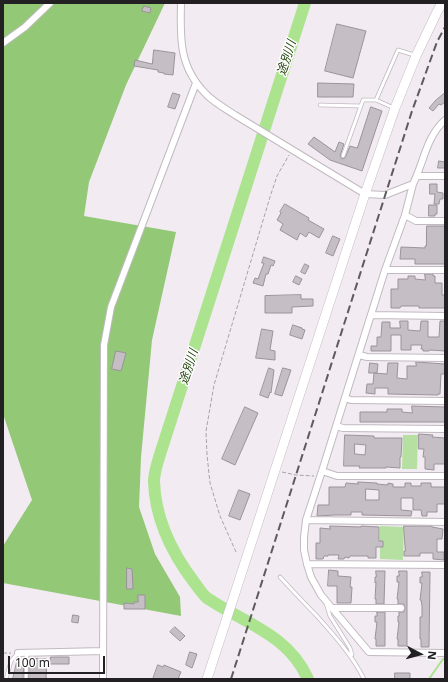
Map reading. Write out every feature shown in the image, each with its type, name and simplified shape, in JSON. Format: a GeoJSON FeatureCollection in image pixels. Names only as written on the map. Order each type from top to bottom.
{"type":"FeatureCollection","features":[{"type":"Feature","properties":{"kind":"street"},"geometry":{"type":"LineString","coordinates":[[3,43],[25,27],[50,3]]}},
{"type":"Feature","properties":{"kind":"street"},"geometry":{"type":"LineString","coordinates":[[180,3],[180,32],[182,51],[186,64],[196,83],[212,99],[235,115],[365,194],[385,195],[413,184]]}},
{"type":"Feature","properties":{"kind":"street"},"geometry":{"type":"LineString","coordinates":[[207,679],[365,194],[395,108],[416,56],[442,3]]}},
{"type":"Feature","properties":{"kind":"street"},"geometry":{"type":"LineString","coordinates":[[103,679],[104,345],[111,307],[196,83]]}},
{"type":"Feature","properties":{"kind":"street"},"geometry":{"type":"LineString","coordinates":[[445,120],[440,124],[428,144],[413,184],[405,215],[385,270],[322,474],[306,520],[304,537],[306,564],[321,595],[369,652],[445,653]]}},
{"type":"Feature","properties":{"kind":"street"},"geometry":{"type":"LineString","coordinates":[[417,176],[445,176]]}},
{"type":"Feature","properties":{"kind":"street"},"geometry":{"type":"LineString","coordinates":[[405,215],[416,221],[445,221]]}},
{"type":"Feature","properties":{"kind":"street"},"geometry":{"type":"LineString","coordinates":[[385,270],[445,270]]}},
{"type":"Feature","properties":{"kind":"street"},"geometry":{"type":"LineString","coordinates":[[371,315],[445,316]]}},
{"type":"Feature","properties":{"kind":"street"},"geometry":{"type":"LineString","coordinates":[[359,355],[367,357],[445,358]]}},
{"type":"Feature","properties":{"kind":"street"},"geometry":{"type":"LineString","coordinates":[[345,398],[351,400],[445,401]]}},
{"type":"Feature","properties":{"kind":"street"},"geometry":{"type":"LineString","coordinates":[[336,426],[344,428],[445,429]]}},
{"type":"Feature","properties":{"kind":"street"},"geometry":{"type":"LineString","coordinates":[[322,474],[337,476],[445,476]]}},
{"type":"Feature","properties":{"kind":"street"},"geometry":{"type":"LineString","coordinates":[[306,520],[445,522]]}},
{"type":"Feature","properties":{"kind":"street"},"geometry":{"type":"LineString","coordinates":[[306,564],[445,565]]}},
{"type":"Feature","properties":{"kind":"street"},"geometry":{"type":"LineString","coordinates":[[331,608],[401,608]]}},
{"type":"Feature","properties":{"kind":"street"},"geometry":{"type":"LineString","coordinates":[[18,652],[103,651]]}},
{"type":"Feature","properties":{"kind":"lane"},"geometry":{"type":"LineString","coordinates":[[376,100],[398,50],[416,56]]}},
{"type":"Feature","properties":{"kind":"lane"},"geometry":{"type":"LineString","coordinates":[[343,156],[363,100],[376,100],[395,108]]}},
{"type":"Feature","properties":{"kind":"lane"},"geometry":{"type":"LineString","coordinates":[[320,105],[361,106]]}},
{"type":"Feature","properties":{"kind":"lane"},"geometry":{"type":"LineString","coordinates":[[280,577],[330,631],[353,659],[364,679]]}},
{"type":"Feature","properties":{"kind":"lane"},"geometry":{"type":"LineString","coordinates":[[326,601],[330,616],[350,648],[353,659]]}},
{"type":"Feature","properties":{"kind":"lane"},"geometry":{"type":"LineString","coordinates":[[6,679],[11,660],[18,652]]}},
{"type":"Feature","properties":{"kind":"lane"},"geometry":{"type":"LineString","coordinates":[[26,679],[27,652]]}},
{"type":"Feature","properties":{"kind":"path"},"geometry":{"type":"LineString","coordinates":[[236,552],[220,516],[210,483],[206,431],[214,385],[268,205],[277,176],[292,149]]}},
{"type":"Feature","properties":{"kind":"path"},"geometry":{"type":"LineString","coordinates":[[276,468],[281,472],[296,475],[322,474]]}},
{"type":"Feature","properties":{"kind":"path"},"geometry":{"type":"LineString","coordinates":[[3,653],[18,652]]}},
{"type":"Feature","properties":{"kind":"green space"},"geometry":{"type":"Polygon","coordinates":[[[3,3],[165,3],[126,85],[89,182],[84,216],[176,232],[152,340],[141,457],[139,507],[155,554],[180,597],[181,616],[3,583],[3,546],[32,500],[3,414],[3,3]]]}},
{"type":"Feature","properties":{"kind":"green space"},"geometry":{"type":"Polygon","coordinates":[[[403,435],[418,435],[417,469],[402,469],[403,435]]]}},
{"type":"Feature","properties":{"kind":"green space"},"geometry":{"type":"Polygon","coordinates":[[[380,526],[404,527],[403,560],[380,559],[380,526]]]}},
{"type":"Feature","properties":{"kind":"building"},"geometry":{"type":"Polygon","coordinates":[[[144,6],[151,8],[150,13],[142,11],[144,6]]]}},
{"type":"Feature","properties":{"kind":"building"},"geometry":{"type":"Polygon","coordinates":[[[337,24],[366,31],[353,78],[325,71],[337,24]]]}},
{"type":"Feature","properties":{"kind":"building"},"geometry":{"type":"Polygon","coordinates":[[[154,50],[175,53],[173,75],[158,72],[158,70],[134,66],[135,60],[152,64],[154,50]]]}},
{"type":"Feature","properties":{"kind":"building"},"geometry":{"type":"Polygon","coordinates":[[[318,83],[354,84],[353,97],[318,97],[318,83]]]}},
{"type":"Feature","properties":{"kind":"building"},"geometry":{"type":"Polygon","coordinates":[[[173,93],[180,95],[175,109],[168,107],[173,93]]]}},
{"type":"Feature","properties":{"kind":"building"},"geometry":{"type":"Polygon","coordinates":[[[445,93],[445,102],[441,105],[439,104],[433,111],[429,108],[436,100],[445,93]]]}},
{"type":"Feature","properties":{"kind":"building"},"geometry":{"type":"Polygon","coordinates":[[[371,107],[382,111],[362,171],[330,160],[308,144],[314,137],[335,152],[339,142],[344,144],[340,156],[342,159],[345,158],[350,146],[357,148],[371,107]]]}},
{"type":"Feature","properties":{"kind":"building"},"geometry":{"type":"Polygon","coordinates":[[[439,161],[445,162],[445,168],[438,168],[439,161]]]}},
{"type":"Feature","properties":{"kind":"building"},"geometry":{"type":"Polygon","coordinates":[[[430,184],[437,184],[437,192],[443,193],[443,199],[440,199],[439,204],[434,204],[435,194],[430,194],[430,184]]]}},
{"type":"Feature","properties":{"kind":"building"},"geometry":{"type":"Polygon","coordinates":[[[285,204],[324,229],[319,238],[309,232],[306,237],[300,233],[297,240],[280,230],[283,224],[277,220],[285,204]]]}},
{"type":"Feature","properties":{"kind":"building"},"geometry":{"type":"Polygon","coordinates":[[[429,205],[437,205],[437,214],[435,214],[435,216],[429,216],[429,205]]]}},
{"type":"Feature","properties":{"kind":"building"},"geometry":{"type":"Polygon","coordinates":[[[427,226],[445,226],[445,264],[415,264],[415,259],[400,259],[401,247],[425,248],[427,226]]]}},
{"type":"Feature","properties":{"kind":"building"},"geometry":{"type":"Polygon","coordinates":[[[333,236],[340,239],[333,256],[326,253],[333,236]]]}},
{"type":"Feature","properties":{"kind":"building"},"geometry":{"type":"Polygon","coordinates":[[[264,257],[275,261],[273,266],[271,265],[268,274],[266,274],[263,286],[253,283],[255,278],[258,279],[264,263],[262,263],[264,257]]]}},
{"type":"Feature","properties":{"kind":"building"},"geometry":{"type":"Polygon","coordinates":[[[305,264],[309,266],[305,274],[301,272],[305,264]]]}},
{"type":"Feature","properties":{"kind":"building"},"geometry":{"type":"Polygon","coordinates":[[[425,274],[433,274],[433,276],[435,276],[435,283],[442,283],[442,295],[445,295],[445,308],[401,306],[400,308],[391,308],[391,289],[398,289],[398,279],[408,279],[408,276],[415,276],[415,279],[425,280],[425,274]]]}},
{"type":"Feature","properties":{"kind":"building"},"geometry":{"type":"Polygon","coordinates":[[[296,276],[302,279],[299,285],[293,282],[296,276]]]}},
{"type":"Feature","properties":{"kind":"building"},"geometry":{"type":"Polygon","coordinates":[[[301,295],[301,299],[313,299],[313,306],[292,307],[292,313],[265,313],[265,296],[301,295]]]}},
{"type":"Feature","properties":{"kind":"building"},"geometry":{"type":"Polygon","coordinates":[[[400,321],[408,321],[408,330],[420,331],[421,321],[428,321],[428,337],[439,337],[440,321],[445,321],[445,351],[423,351],[423,349],[421,349],[422,345],[411,345],[411,350],[401,350],[401,335],[391,335],[391,351],[371,351],[371,346],[377,346],[377,337],[381,337],[382,322],[390,322],[390,328],[400,328],[400,321]]]}},
{"type":"Feature","properties":{"kind":"building"},"geometry":{"type":"Polygon","coordinates":[[[293,325],[305,330],[302,339],[290,335],[293,325]]]}},
{"type":"Feature","properties":{"kind":"building"},"geometry":{"type":"Polygon","coordinates":[[[262,329],[273,331],[270,350],[275,351],[275,360],[256,358],[262,329]]]}},
{"type":"Feature","properties":{"kind":"building"},"geometry":{"type":"Polygon","coordinates":[[[116,351],[126,353],[121,371],[112,369],[116,351]]]}},
{"type":"Feature","properties":{"kind":"building"},"geometry":{"type":"Polygon","coordinates":[[[416,362],[445,364],[445,374],[441,374],[440,394],[388,394],[388,388],[375,388],[375,394],[366,393],[367,384],[373,384],[374,373],[387,374],[388,363],[398,363],[397,378],[407,379],[407,366],[416,366],[416,362]]]}},
{"type":"Feature","properties":{"kind":"building"},"geometry":{"type":"Polygon","coordinates":[[[370,363],[378,364],[377,373],[369,373],[370,363]]]}},
{"type":"Feature","properties":{"kind":"building"},"geometry":{"type":"Polygon","coordinates":[[[269,368],[274,370],[271,393],[270,392],[268,398],[260,395],[269,368]]]}},
{"type":"Feature","properties":{"kind":"building"},"geometry":{"type":"Polygon","coordinates":[[[283,368],[291,370],[282,396],[275,394],[283,368]]]}},
{"type":"Feature","properties":{"kind":"building"},"geometry":{"type":"Polygon","coordinates":[[[412,406],[445,407],[445,422],[360,422],[360,412],[387,412],[387,409],[402,409],[402,412],[412,413],[412,406]]]}},
{"type":"Feature","properties":{"kind":"building"},"geometry":{"type":"Polygon","coordinates":[[[245,407],[258,413],[235,465],[222,459],[245,407]]]}},
{"type":"Feature","properties":{"kind":"building"},"geometry":{"type":"Polygon","coordinates":[[[419,434],[445,438],[445,464],[434,464],[434,470],[425,469],[425,457],[423,457],[424,449],[419,449],[419,434]]]}},
{"type":"Feature","properties":{"kind":"building"},"geometry":{"type":"Polygon","coordinates":[[[345,435],[374,436],[374,438],[402,438],[400,468],[359,468],[360,466],[344,466],[345,435]],[[355,444],[355,454],[365,455],[366,445],[355,444]]]}},
{"type":"Feature","properties":{"kind":"building"},"geometry":{"type":"Polygon","coordinates":[[[358,482],[388,485],[388,483],[393,484],[393,487],[405,487],[405,483],[411,483],[411,486],[421,486],[421,483],[431,483],[431,487],[445,487],[445,504],[437,504],[437,512],[427,512],[427,516],[422,516],[421,510],[413,510],[413,498],[401,498],[401,510],[412,511],[411,516],[362,515],[362,512],[351,512],[351,515],[317,516],[318,505],[329,505],[329,487],[345,487],[346,483],[358,484],[358,482]],[[366,489],[366,500],[379,500],[379,490],[366,489]]]}},
{"type":"Feature","properties":{"kind":"building"},"geometry":{"type":"Polygon","coordinates":[[[239,490],[250,494],[240,520],[229,516],[239,490]]]}},
{"type":"Feature","properties":{"kind":"building"},"geometry":{"type":"Polygon","coordinates":[[[330,526],[379,527],[379,541],[383,541],[383,547],[376,547],[376,558],[368,558],[368,556],[350,556],[349,558],[345,557],[344,559],[338,559],[339,555],[328,555],[324,556],[323,559],[316,559],[316,543],[320,543],[320,528],[330,529],[330,526]]]}},
{"type":"Feature","properties":{"kind":"building"},"geometry":{"type":"Polygon","coordinates":[[[404,526],[432,526],[443,529],[442,539],[437,539],[437,552],[444,552],[444,560],[433,559],[433,553],[420,553],[420,556],[404,556],[404,526]]]}},
{"type":"Feature","properties":{"kind":"building"},"geometry":{"type":"Polygon","coordinates":[[[127,568],[132,569],[133,589],[127,589],[127,568]]]}},
{"type":"Feature","properties":{"kind":"building"},"geometry":{"type":"Polygon","coordinates":[[[329,570],[338,571],[338,576],[351,577],[351,603],[337,603],[337,586],[328,586],[329,570]]]}},
{"type":"Feature","properties":{"kind":"building"},"geometry":{"type":"Polygon","coordinates":[[[376,571],[385,571],[384,604],[376,604],[376,571]]]}},
{"type":"Feature","properties":{"kind":"building"},"geometry":{"type":"Polygon","coordinates":[[[399,571],[407,571],[407,646],[398,646],[397,639],[399,612],[404,612],[405,608],[404,604],[398,604],[397,599],[399,582],[397,582],[397,576],[399,576],[399,571]]]}},
{"type":"Feature","properties":{"kind":"building"},"geometry":{"type":"Polygon","coordinates":[[[422,572],[430,572],[429,647],[421,647],[420,639],[420,617],[422,617],[422,606],[420,600],[422,583],[420,583],[420,577],[422,577],[422,572]]]}},
{"type":"Feature","properties":{"kind":"building"},"geometry":{"type":"Polygon","coordinates":[[[138,595],[145,595],[145,609],[124,609],[124,603],[134,604],[134,602],[138,602],[138,595]]]}},
{"type":"Feature","properties":{"kind":"building"},"geometry":{"type":"Polygon","coordinates":[[[377,612],[385,612],[385,646],[376,646],[375,639],[377,622],[375,622],[375,616],[377,616],[377,612]]]}},
{"type":"Feature","properties":{"kind":"building"},"geometry":{"type":"Polygon","coordinates":[[[73,615],[79,616],[78,623],[72,622],[73,615]]]}},
{"type":"Feature","properties":{"kind":"building"},"geometry":{"type":"Polygon","coordinates":[[[175,627],[185,636],[180,641],[170,632],[175,627]]]}},
{"type":"Feature","properties":{"kind":"building"},"geometry":{"type":"Polygon","coordinates":[[[190,652],[197,654],[192,668],[186,665],[190,652]]]}},
{"type":"Feature","properties":{"kind":"building"},"geometry":{"type":"Polygon","coordinates":[[[51,657],[69,657],[69,664],[50,664],[51,657]]]}},
{"type":"Feature","properties":{"kind":"building"},"geometry":{"type":"Polygon","coordinates":[[[30,658],[47,659],[46,679],[29,679],[30,658]]]}},
{"type":"Feature","properties":{"kind":"building"},"geometry":{"type":"Polygon","coordinates":[[[17,662],[24,663],[23,679],[13,679],[17,662]]]}},
{"type":"Feature","properties":{"kind":"building"},"geometry":{"type":"Polygon","coordinates":[[[158,665],[163,667],[164,665],[181,672],[178,679],[153,679],[158,665]]]}},
{"type":"Feature","properties":{"kind":"building"},"geometry":{"type":"Polygon","coordinates":[[[395,673],[410,673],[410,679],[395,679],[395,673]]]}},
{"type":"Feature","properties":{"kind":"waterway","name":"途別川"},"geometry":{"type":"LineString","coordinates":[[305,3],[160,453],[154,481],[155,495],[161,522],[166,534],[186,571],[202,592],[207,598],[221,607],[277,640],[289,651],[308,679]]}},
{"type":"Feature","properties":{"kind":"waterway"},"geometry":{"type":"LineString","coordinates":[[429,679],[443,659],[445,659]]}},
{"type":"Feature","properties":{"kind":"railway"},"geometry":{"type":"LineString","coordinates":[[231,679],[412,111],[437,42],[445,27]]}}]}
